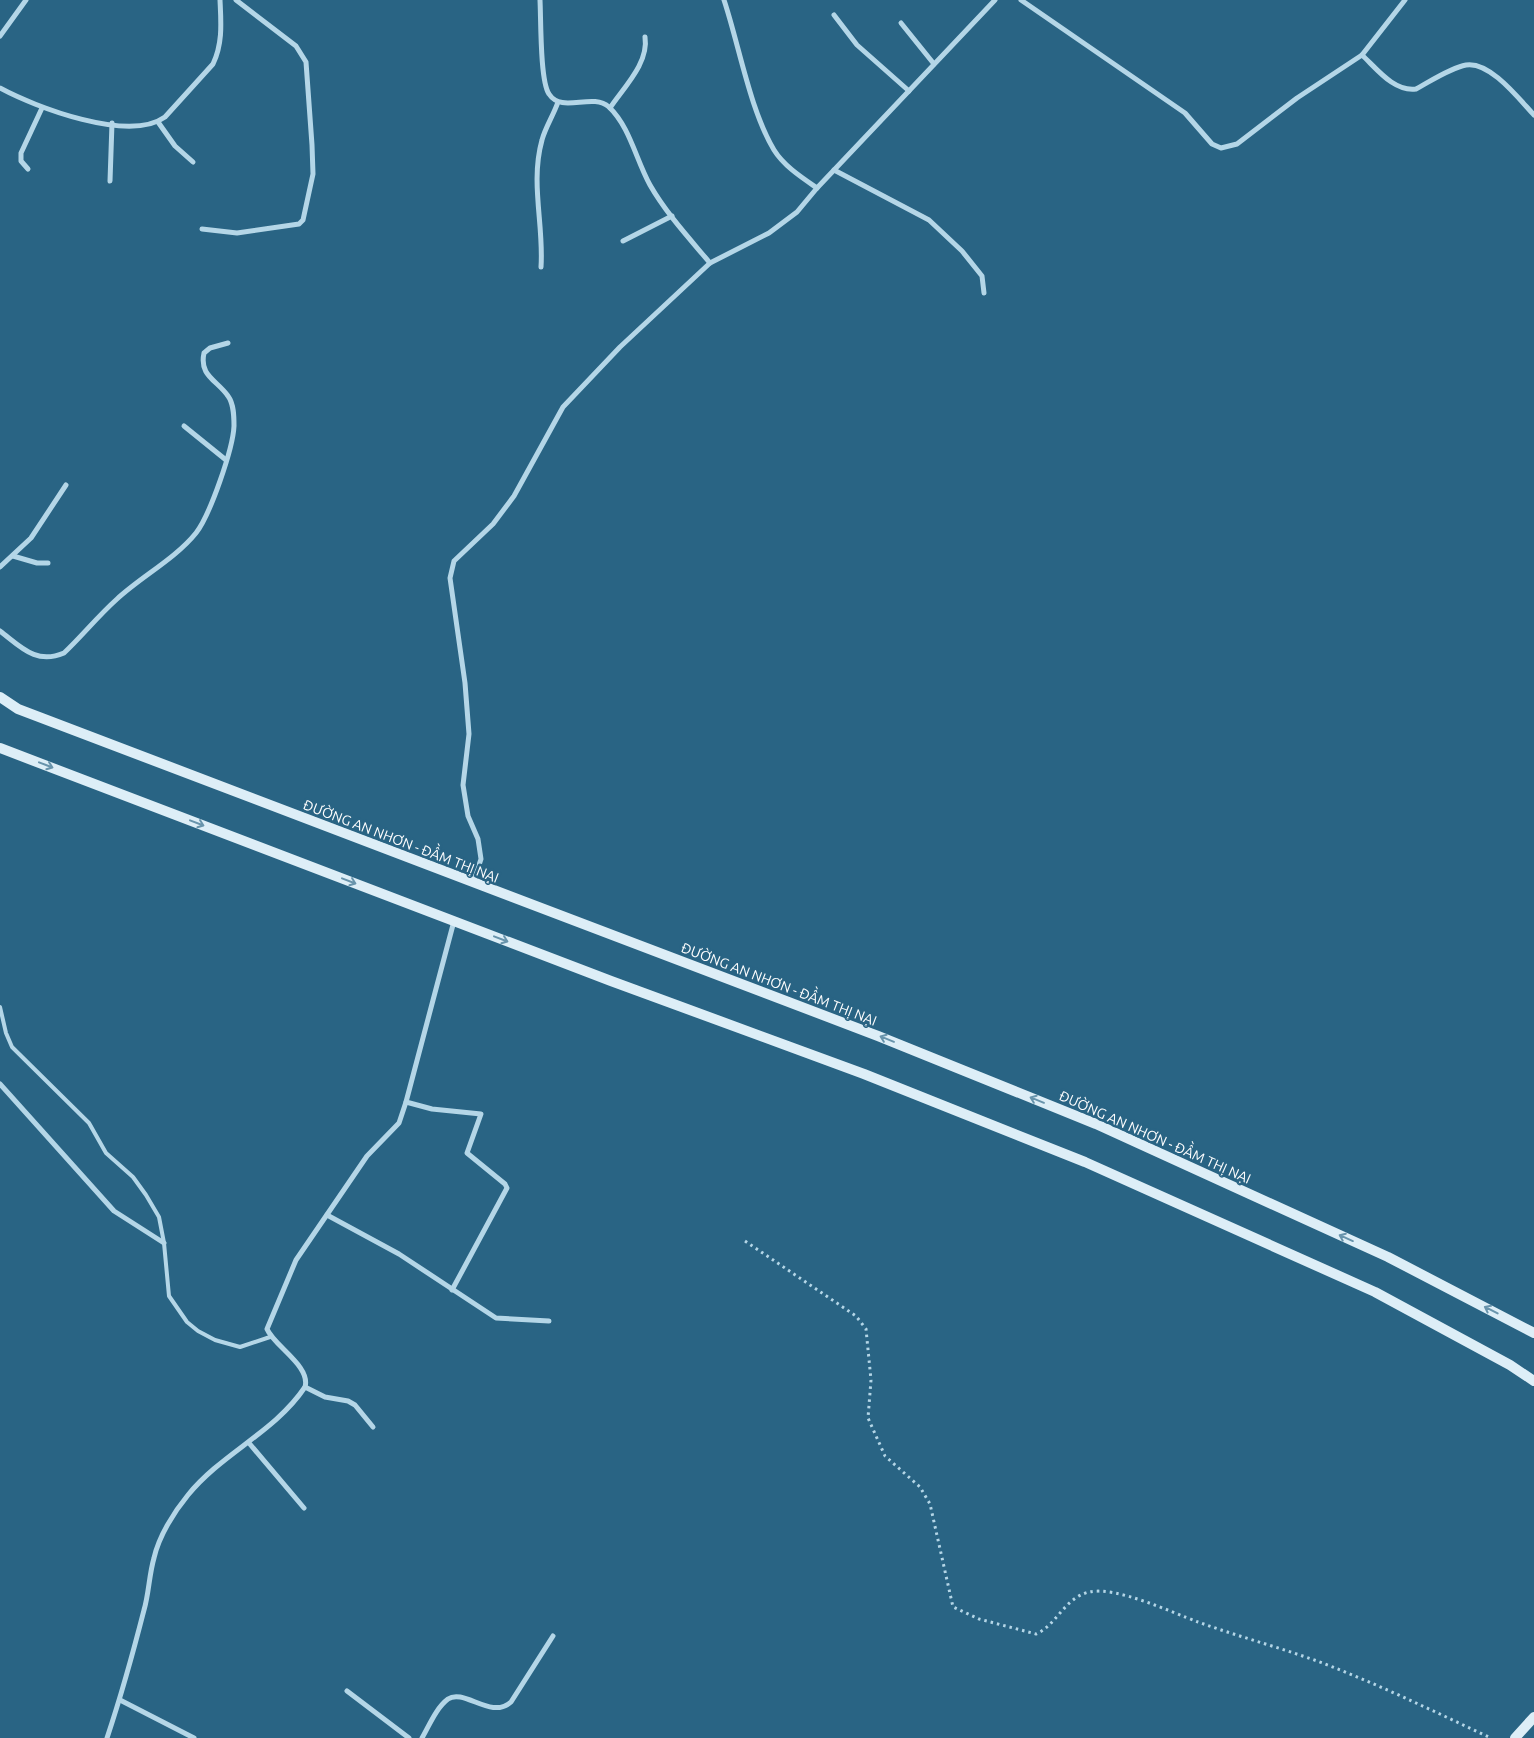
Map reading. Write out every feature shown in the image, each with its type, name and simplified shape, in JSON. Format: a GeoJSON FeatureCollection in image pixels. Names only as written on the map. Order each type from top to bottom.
{"type":"FeatureCollection","features":[{"type":"Feature","properties":{"kind":"main road","name":"ĐƯỜNG AN NHƠN - ĐẦM THỊ NẠI"},"geometry":{"type":"LineString","coordinates":[[0,697],[18,709],[878,1036],[1096,1124],[1388,1257],[1534,1333]]}},
{"type":"Feature","properties":{"kind":"main road"},"geometry":{"type":"LineString","coordinates":[[0,748],[454,921],[864,1074],[1085,1162],[1375,1292],[1510,1365],[1534,1381]]}},
{"type":"Feature","properties":{"kind":"main road"},"geometry":{"type":"LineString","coordinates":[[1516,1738],[1534,1717]]}},
{"type":"Feature","properties":{"kind":"street"},"geometry":{"type":"LineString","coordinates":[[0,36],[26,0]]}},
{"type":"Feature","properties":{"kind":"street"},"geometry":{"type":"LineString","coordinates":[[0,88],[42,108],[86,121],[148,125],[158,122],[213,64],[220,39],[220,0]]}},
{"type":"Feature","properties":{"kind":"street"},"geometry":{"type":"LineString","coordinates":[[202,229],[237,233],[299,224],[303,220],[313,174],[308,78],[303,54],[296,46],[236,0]]}},
{"type":"Feature","properties":{"kind":"street"},"geometry":{"type":"LineString","coordinates":[[540,0],[545,79],[548,93],[558,102],[596,100],[610,108],[622,125],[650,185],[710,263]]}},
{"type":"Feature","properties":{"kind":"street"},"geometry":{"type":"LineString","coordinates":[[724,0],[767,136],[775,151],[796,174],[817,188]]}},
{"type":"Feature","properties":{"kind":"street"},"geometry":{"type":"LineString","coordinates":[[473,883],[481,859],[478,839],[468,816],[463,785],[469,734],[465,683],[450,578],[454,560],[492,524],[514,496],[563,407],[620,347],[710,263],[769,233],[797,212],[817,188],[995,0]]}},
{"type":"Feature","properties":{"kind":"street"},"geometry":{"type":"LineString","coordinates":[[1020,0],[1185,113],[1218,148],[1237,144],[1297,98],[1362,55],[1405,0]]}},
{"type":"Feature","properties":{"kind":"street"},"geometry":{"type":"LineString","coordinates":[[834,15],[858,46],[909,91]]}},
{"type":"Feature","properties":{"kind":"street"},"geometry":{"type":"LineString","coordinates":[[901,23],[934,64]]}},
{"type":"Feature","properties":{"kind":"street"},"geometry":{"type":"LineString","coordinates":[[610,108],[638,68],[645,53],[645,36]]}},
{"type":"Feature","properties":{"kind":"street"},"geometry":{"type":"LineString","coordinates":[[1362,55],[1388,79],[1408,90],[1416,89],[1464,66],[1481,67],[1498,78],[1534,115]]}},
{"type":"Feature","properties":{"kind":"street"},"geometry":{"type":"LineString","coordinates":[[542,267],[543,242],[537,197],[539,156],[542,139],[558,102]]}},
{"type":"Feature","properties":{"kind":"street"},"geometry":{"type":"LineString","coordinates":[[28,169],[21,161],[21,153],[42,108]]}},
{"type":"Feature","properties":{"kind":"street"},"geometry":{"type":"LineString","coordinates":[[158,122],[176,146],[193,162]]}},
{"type":"Feature","properties":{"kind":"street"},"geometry":{"type":"LineString","coordinates":[[110,181],[112,123]]}},
{"type":"Feature","properties":{"kind":"street"},"geometry":{"type":"LineString","coordinates":[[834,170],[929,220],[962,251],[982,276],[984,293]]}},
{"type":"Feature","properties":{"kind":"street"},"geometry":{"type":"LineString","coordinates":[[623,241],[672,216]]}},
{"type":"Feature","properties":{"kind":"street"},"geometry":{"type":"LineString","coordinates":[[0,631],[32,654],[43,659],[64,654],[116,599],[179,550],[197,532],[221,479],[234,426],[233,410],[229,397],[206,374],[202,360],[204,353],[210,348],[228,343]]}},
{"type":"Feature","properties":{"kind":"street"},"geometry":{"type":"LineString","coordinates":[[184,426],[226,460]]}},
{"type":"Feature","properties":{"kind":"street"},"geometry":{"type":"LineString","coordinates":[[0,567],[31,538],[66,485]]}},
{"type":"Feature","properties":{"kind":"street"},"geometry":{"type":"LineString","coordinates":[[13,556],[36,563],[48,563]]}},
{"type":"Feature","properties":{"kind":"street"},"geometry":{"type":"LineString","coordinates":[[107,1738],[120,1700],[145,1608],[154,1558],[163,1534],[188,1495],[208,1474],[226,1457],[250,1442],[289,1408],[306,1388],[307,1383],[304,1375],[293,1358],[270,1337],[267,1329],[296,1260],[367,1156],[399,1123],[454,921]]}},
{"type":"Feature","properties":{"kind":"street"},"geometry":{"type":"LineString","coordinates":[[0,1084],[114,1212],[164,1243]]}},
{"type":"Feature","properties":{"kind":"street"},"geometry":{"type":"LineString","coordinates":[[406,1102],[432,1109],[481,1114],[467,1153],[505,1184],[507,1188],[504,1197],[452,1290]]}},
{"type":"Feature","properties":{"kind":"street"},"geometry":{"type":"LineString","coordinates":[[327,1215],[399,1254],[496,1318],[549,1322]]}},
{"type":"Feature","properties":{"kind":"street"},"geometry":{"type":"LineString","coordinates":[[306,1388],[325,1397],[348,1401],[355,1405],[373,1427]]}},
{"type":"Feature","properties":{"kind":"street"},"geometry":{"type":"LineString","coordinates":[[250,1442],[304,1508]]}},
{"type":"Feature","properties":{"kind":"street"},"geometry":{"type":"LineString","coordinates":[[422,1738],[441,1706],[450,1698],[457,1697],[496,1708],[505,1708],[511,1702],[553,1636]]}},
{"type":"Feature","properties":{"kind":"street"},"geometry":{"type":"LineString","coordinates":[[347,1691],[409,1738]]}},
{"type":"Feature","properties":{"kind":"street"},"geometry":{"type":"LineString","coordinates":[[120,1700],[194,1738]]}},
{"type":"Feature","properties":{"kind":"lane"},"geometry":{"type":"LineString","coordinates":[[0,1007],[6,1033],[12,1047],[90,1123],[106,1153],[133,1177],[159,1217],[164,1243],[168,1296],[187,1322],[198,1331],[215,1340],[240,1347],[270,1337]]}},
{"type":"Feature","properties":{"kind":"path"},"geometry":{"type":"LineString","coordinates":[[744,1240],[856,1316],[866,1329],[871,1380],[868,1418],[885,1456],[920,1487],[930,1504],[953,1606],[979,1619],[1036,1634],[1046,1630],[1062,1608],[1076,1597],[1090,1592],[1120,1593],[1258,1643],[1317,1661],[1402,1696],[1490,1738]]}}]}
